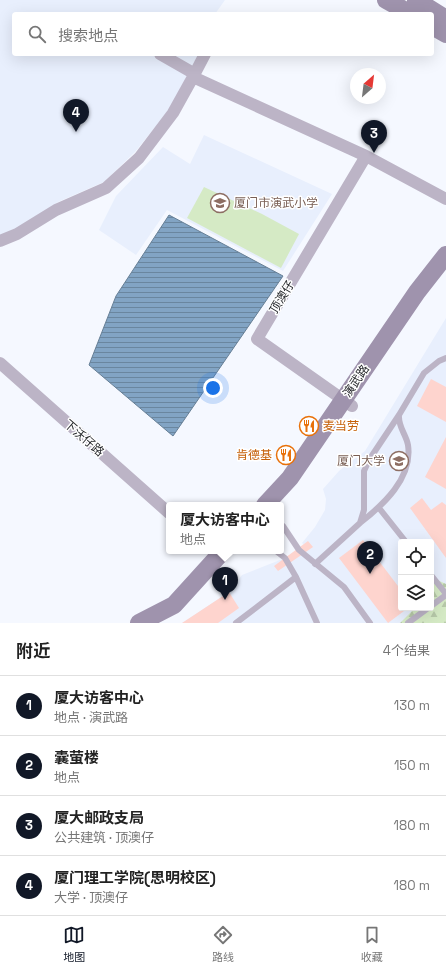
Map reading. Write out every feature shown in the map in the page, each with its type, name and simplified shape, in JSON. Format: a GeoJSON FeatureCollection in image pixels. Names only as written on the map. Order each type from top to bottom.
{"type":"FeatureCollection","features":[{"type":"Feature","properties":{"kind":"main road"},"geometry":{"type":"LineString","coordinates":[[386,0],[407,12]]}},
{"type":"Feature","properties":{"kind":"main road"},"geometry":{"type":"LineString","coordinates":[[416,0],[446,19]]}},
{"type":"Feature","properties":{"kind":"main road"},"geometry":{"type":"LineString","coordinates":[[434,27],[446,34]]}},
{"type":"Feature","properties":{"kind":"main road","name":"演武路"},"geometry":{"type":"LineString","coordinates":[[282,502],[298,484],[417,292],[446,255]]}},
{"type":"Feature","properties":{"kind":"main road","name":"演武路"},"geometry":{"type":"LineString","coordinates":[[268,502],[290,478],[446,268]]}},
{"type":"Feature","properties":{"kind":"main road"},"geometry":{"type":"LineString","coordinates":[[139,623],[174,605],[225,554]]}},
{"type":"Feature","properties":{"kind":"main road"},"geometry":{"type":"LineString","coordinates":[[162,623],[180,614],[225,554]]}},
{"type":"Feature","properties":{"kind":"street"},"geometry":{"type":"LineString","coordinates":[[163,56],[194,75],[366,156],[446,199]]}},
{"type":"Feature","properties":{"kind":"street"},"geometry":{"type":"LineString","coordinates":[[0,241],[17,234],[56,210],[106,188],[139,158],[173,114],[204,56]]}},
{"type":"Feature","properties":{"kind":"street","name":"顶澳仔"},"geometry":{"type":"LineString","coordinates":[[347,403],[257,338],[366,156]]}},
{"type":"Feature","properties":{"kind":"street","name":"下沃仔路"},"geometry":{"type":"LineString","coordinates":[[0,362],[166,510]]}},
{"type":"Feature","properties":{"kind":"lane"},"geometry":{"type":"LineString","coordinates":[[360,523],[364,510],[364,472],[369,460],[399,415],[424,373],[439,361],[446,358]]}},
{"type":"Feature","properties":{"kind":"lane"},"geometry":{"type":"LineString","coordinates":[[315,564],[360,523],[379,508],[391,494],[408,463],[408,444],[399,422],[399,415]]}},
{"type":"Feature","properties":{"kind":"lane"},"geometry":{"type":"LineString","coordinates":[[379,508],[404,539]]}},
{"type":"Feature","properties":{"kind":"lane"},"geometry":{"type":"LineString","coordinates":[[284,528],[298,550],[344,587],[370,623]]}},
{"type":"Feature","properties":{"kind":"lane"},"geometry":{"type":"LineString","coordinates":[[280,554],[285,558],[296,577],[317,623]]}},
{"type":"Feature","properties":{"kind":"lane"},"geometry":{"type":"LineString","coordinates":[[236,623],[296,577]]}},
{"type":"Feature","properties":{"kind":"lane"},"geometry":{"type":"LineString","coordinates":[[434,579],[446,594],[434,604]]}},
{"type":"Feature","properties":{"kind":"lane"},"geometry":{"type":"LineString","coordinates":[[408,623],[424,611]]}},
{"type":"Feature","properties":{"kind":"shaded area"},"geometry":{"type":"Polygon","coordinates":[[[0,0],[225,0],[216,12],[12,12],[12,56],[198,56],[168,111],[135,152],[104,182],[58,202],[15,231],[0,236],[0,0]]]}},
{"type":"Feature","properties":{"kind":"shaded area","name":"厦门市演武小学"},"geometry":{"type":"Polygon","coordinates":[[[204,135],[332,194],[283,271],[167,210],[136,255],[99,230],[116,196],[163,147],[190,164],[204,135]]]}},
{"type":"Feature","properties":{"kind":"shaded area","name":"厦门大学"},"geometry":{"type":"Polygon","coordinates":[[[446,318],[446,623],[182,623],[229,592],[242,575],[285,558],[306,546],[302,543],[315,527],[325,510],[326,499],[323,489],[339,471],[365,451],[446,318]]]}},
{"type":"Feature","properties":{"kind":"green space"},"geometry":{"type":"Polygon","coordinates":[[[204,187],[262,214],[299,234],[281,268],[187,218],[204,187]]]}},
{"type":"Feature","properties":{"kind":"green space"},"geometry":{"type":"Polygon","coordinates":[[[434,578],[446,584],[446,623],[400,623],[412,611],[434,611],[434,578]]]}},
{"type":"Feature","properties":{"kind":"water"},"geometry":{"type":"Polygon","coordinates":[[[169,215],[283,276],[173,436],[89,365],[116,296],[169,215]]]}},
{"type":"Feature","properties":{"kind":"building"},"geometry":{"type":"Polygon","coordinates":[[[431,379],[446,387],[446,422],[417,406],[431,379]]]}},
{"type":"Feature","properties":{"kind":"building"},"geometry":{"type":"Polygon","coordinates":[[[446,437],[446,489],[425,477],[446,437]]]}},
{"type":"Feature","properties":{"kind":"building"},"geometry":{"type":"Polygon","coordinates":[[[422,498],[431,510],[442,502],[446,505],[446,558],[434,541],[434,539],[432,539],[410,508],[422,498]]]}},
{"type":"Feature","properties":{"kind":"building"},"geometry":{"type":"Polygon","coordinates":[[[363,540],[398,586],[398,611],[404,611],[388,623],[339,558],[363,540]]]}},
{"type":"Feature","properties":{"kind":"building"},"geometry":{"type":"Polygon","coordinates":[[[308,541],[313,547],[278,571],[274,566],[308,541]]]}},
{"type":"Feature","properties":{"kind":"building"},"geometry":{"type":"Polygon","coordinates":[[[229,592],[239,608],[218,623],[182,623],[229,592]]]}},
{"type":"Feature","properties":{"kind":"place","name":"厦门理工学院(思明校区)"},"geometry":{"type":"Point","coordinates":[76,132]}},
{"type":"Feature","properties":{"kind":"place","name":"厦大邮政支局"},"geometry":{"type":"Point","coordinates":[374,153]}},
{"type":"Feature","properties":{"kind":"place","name":"厦门市演武小学"},"geometry":{"type":"Point","coordinates":[220,203]}},
{"type":"Feature","properties":{"kind":"place","name":"麦当劳"},"geometry":{"type":"Point","coordinates":[309,426]}},
{"type":"Feature","properties":{"kind":"place","name":"肯德基"},"geometry":{"type":"Point","coordinates":[286,455]}},
{"type":"Feature","properties":{"kind":"place","name":"厦门大学"},"geometry":{"type":"Point","coordinates":[399,461]}},
{"type":"Feature","properties":{"kind":"place","name":"囊萤楼"},"geometry":{"type":"Point","coordinates":[370,574]}},
{"type":"Feature","properties":{"kind":"place","name":"厦大访客中心"},"geometry":{"type":"Point","coordinates":[225,600]}}]}
